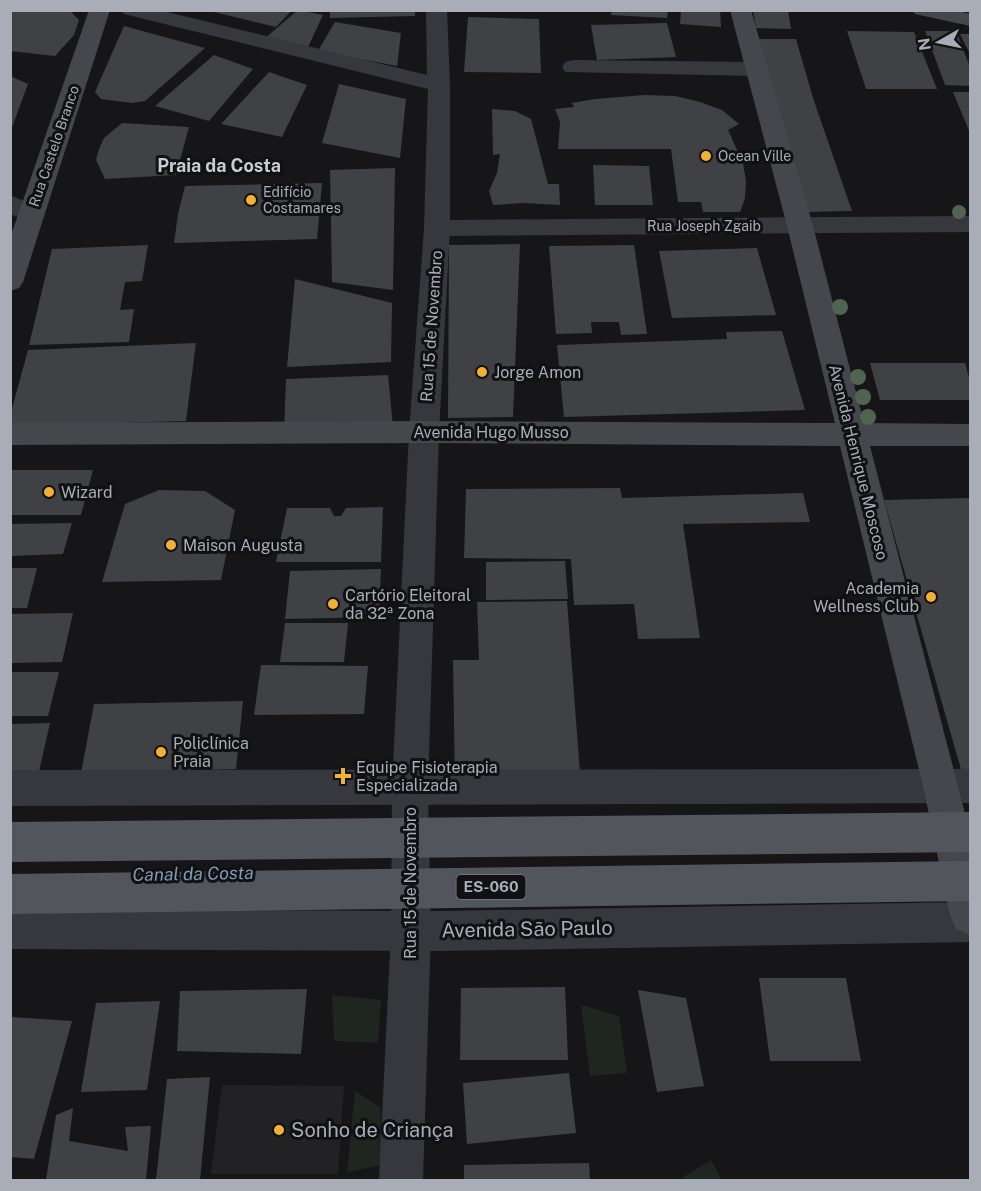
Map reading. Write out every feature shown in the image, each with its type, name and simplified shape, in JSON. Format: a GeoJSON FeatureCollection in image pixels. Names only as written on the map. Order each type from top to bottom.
{"type":"FeatureCollection","features":[{"type":"Feature","properties":{"kind":"main road","name":"Rua Castelo Branco"},"geometry":{"type":"LineString","coordinates":[[10,282],[20,216],[100,10]]}},
{"type":"Feature","properties":{"kind":"main road","name":"Avenida Henrique Moscoso"},"geometry":{"type":"LineString","coordinates":[[740,10],[800,226],[851,434],[958,806],[969,903]]}},
{"type":"Feature","properties":{"kind":"main road"},"geometry":{"type":"LineString","coordinates":[[922,10],[970,20]]}},
{"type":"Feature","properties":{"kind":"main road","name":"Avenida Hugo Musso"},"geometry":{"type":"LineString","coordinates":[[10,434],[424,432],[970,435]]}},
{"type":"Feature","properties":{"kind":"main road"},"geometry":{"type":"LineString","coordinates":[[10,842],[958,806]]}},
{"type":"Feature","properties":{"kind":"main road","name":"ES-060"},"geometry":{"type":"LineString","coordinates":[[10,894],[969,903]]}},
{"type":"Feature","properties":{"kind":"street"},"geometry":{"type":"LineString","coordinates":[[131,10],[439,85]]}},
{"type":"Feature","properties":{"kind":"street","name":"Rua 15 de Novembro"},"geometry":{"type":"LineString","coordinates":[[401,1180],[411,919],[410,788],[424,432],[437,228],[439,85],[436,10]]}},
{"type":"Feature","properties":{"kind":"street"},"geometry":{"type":"LineString","coordinates":[[573,67],[755,69]]}},
{"type":"Feature","properties":{"kind":"street","name":"Rua Joseph Zgaib"},"geometry":{"type":"LineString","coordinates":[[437,228],[970,224]]}},
{"type":"Feature","properties":{"kind":"street"},"geometry":{"type":"LineString","coordinates":[[10,788],[410,788],[958,806]]}},
{"type":"Feature","properties":{"kind":"street","name":"Avenida São Paulo"},"geometry":{"type":"LineString","coordinates":[[10,929],[969,903]]}},
{"type":"Feature","properties":{"kind":"shaded area"},"geometry":{"type":"Polygon","coordinates":[[[332,995],[381,1000],[378,1043],[334,1041],[332,995]]]}},
{"type":"Feature","properties":{"kind":"shaded area"},"geometry":{"type":"Polygon","coordinates":[[[581,1005],[619,1016],[627,1073],[590,1076],[581,1005]]]}},
{"type":"Feature","properties":{"kind":"shaded area","name":"Sonho de Criança"},"geometry":{"type":"Polygon","coordinates":[[[222,1085],[344,1086],[338,1174],[211,1174],[222,1085]]]}},
{"type":"Feature","properties":{"kind":"shaded area"},"geometry":{"type":"Polygon","coordinates":[[[355,1091],[380,1107],[383,1165],[347,1172],[355,1091]]]}},
{"type":"Feature","properties":{"kind":"shaded area"},"geometry":{"type":"Polygon","coordinates":[[[711,1160],[722,1180],[683,1180],[683,1177],[711,1160]]]}},
{"type":"Feature","properties":{"kind":"building"},"geometry":{"type":"Polygon","coordinates":[[[10,10],[69,10],[79,20],[74,35],[55,56],[10,51],[10,10]]]}},
{"type":"Feature","properties":{"kind":"building"},"geometry":{"type":"Polygon","coordinates":[[[206,10],[292,10],[276,27],[206,10]]]}},
{"type":"Feature","properties":{"kind":"building"},"geometry":{"type":"Polygon","coordinates":[[[298,10],[323,15],[308,47],[264,39],[298,10]]]}},
{"type":"Feature","properties":{"kind":"building"},"geometry":{"type":"Polygon","coordinates":[[[330,10],[415,10],[415,16],[330,18],[330,10]]]}},
{"type":"Feature","properties":{"kind":"building"},"geometry":{"type":"Polygon","coordinates":[[[612,10],[668,10],[667,18],[611,15],[612,10]]]}},
{"type":"Feature","properties":{"kind":"building"},"geometry":{"type":"Polygon","coordinates":[[[681,10],[720,10],[721,27],[680,24],[681,10]]]}},
{"type":"Feature","properties":{"kind":"building"},"geometry":{"type":"Polygon","coordinates":[[[753,10],[788,10],[791,29],[756,28],[753,10]]]}},
{"type":"Feature","properties":{"kind":"building"},"geometry":{"type":"Polygon","coordinates":[[[468,17],[539,19],[541,73],[464,72],[468,17]]]}},
{"type":"Feature","properties":{"kind":"building"},"geometry":{"type":"Polygon","coordinates":[[[335,22],[401,33],[397,66],[318,51],[335,22]]]}},
{"type":"Feature","properties":{"kind":"building"},"geometry":{"type":"Polygon","coordinates":[[[667,23],[676,57],[597,60],[591,25],[667,23]]]}},
{"type":"Feature","properties":{"kind":"building"},"geometry":{"type":"Polygon","coordinates":[[[124,26],[205,48],[145,101],[132,103],[101,99],[95,92],[124,26]]]}},
{"type":"Feature","properties":{"kind":"building"},"geometry":{"type":"Polygon","coordinates":[[[847,31],[914,32],[937,89],[866,89],[847,31]]]}},
{"type":"Feature","properties":{"kind":"building"},"geometry":{"type":"Polygon","coordinates":[[[925,31],[956,31],[970,67],[970,86],[945,85],[925,31]]]}},
{"type":"Feature","properties":{"kind":"building"},"geometry":{"type":"Polygon","coordinates":[[[960,34],[970,34],[970,54],[960,34]]]}},
{"type":"Feature","properties":{"kind":"building"},"geometry":{"type":"Polygon","coordinates":[[[757,39],[796,39],[813,98],[852,211],[806,212],[757,39]]]}},
{"type":"Feature","properties":{"kind":"building"},"geometry":{"type":"Polygon","coordinates":[[[214,55],[253,69],[209,121],[155,106],[214,55]]]}},
{"type":"Feature","properties":{"kind":"building"},"geometry":{"type":"Polygon","coordinates":[[[269,72],[307,85],[282,137],[221,124],[269,72]]]}},
{"type":"Feature","properties":{"kind":"building"},"geometry":{"type":"Polygon","coordinates":[[[10,76],[28,84],[11,130],[10,130],[10,76]]]}},
{"type":"Feature","properties":{"kind":"building"},"geometry":{"type":"Polygon","coordinates":[[[339,84],[406,99],[400,158],[322,143],[339,84]]]}},
{"type":"Feature","properties":{"kind":"building"},"geometry":{"type":"Polygon","coordinates":[[[953,92],[970,92],[970,133],[953,92]]]}},
{"type":"Feature","properties":{"kind":"building","name":"Ocean Ville"},"geometry":{"type":"Polygon","coordinates":[[[645,95],[675,96],[700,102],[722,110],[739,124],[728,130],[743,163],[746,181],[745,198],[740,212],[703,212],[701,202],[678,202],[671,149],[558,149],[560,122],[555,109],[574,107],[572,103],[595,99],[645,95]]]}},
{"type":"Feature","properties":{"kind":"building"},"geometry":{"type":"Polygon","coordinates":[[[492,109],[515,111],[531,119],[548,184],[559,184],[560,205],[524,203],[493,205],[489,191],[497,173],[500,154],[493,155],[492,109]]]}},
{"type":"Feature","properties":{"kind":"building"},"geometry":{"type":"Polygon","coordinates":[[[122,123],[189,127],[176,175],[105,179],[96,160],[99,149],[104,138],[122,123]]]}},
{"type":"Feature","properties":{"kind":"building"},"geometry":{"type":"Polygon","coordinates":[[[593,165],[649,166],[653,205],[595,205],[593,165]]]}},
{"type":"Feature","properties":{"kind":"building"},"geometry":{"type":"Polygon","coordinates":[[[395,168],[393,290],[332,282],[330,170],[395,168]]]}},
{"type":"Feature","properties":{"kind":"building","name":"Edifício Costamares"},"geometry":{"type":"Polygon","coordinates":[[[322,183],[317,239],[174,243],[185,186],[322,183]]]}},
{"type":"Feature","properties":{"kind":"building","name":"Jorge Amon"},"geometry":{"type":"Polygon","coordinates":[[[520,244],[513,417],[448,418],[449,245],[520,244]]]}},
{"type":"Feature","properties":{"kind":"building"},"geometry":{"type":"Polygon","coordinates":[[[148,245],[142,281],[125,282],[120,310],[134,309],[129,342],[29,345],[52,249],[148,245]]]}},
{"type":"Feature","properties":{"kind":"building"},"geometry":{"type":"Polygon","coordinates":[[[634,245],[647,334],[621,335],[619,322],[591,322],[592,333],[556,334],[549,246],[634,245]]]}},
{"type":"Feature","properties":{"kind":"building"},"geometry":{"type":"Polygon","coordinates":[[[757,248],[776,315],[672,318],[659,251],[757,248]]]}},
{"type":"Feature","properties":{"kind":"building"},"geometry":{"type":"Polygon","coordinates":[[[295,279],[392,303],[391,362],[287,367],[295,279]]]}},
{"type":"Feature","properties":{"kind":"building"},"geometry":{"type":"Polygon","coordinates":[[[782,331],[805,410],[564,417],[557,345],[727,339],[726,332],[782,331]]]}},
{"type":"Feature","properties":{"kind":"building"},"geometry":{"type":"Polygon","coordinates":[[[196,343],[186,421],[10,426],[10,416],[28,350],[196,343]]]}},
{"type":"Feature","properties":{"kind":"building"},"geometry":{"type":"Polygon","coordinates":[[[870,363],[965,363],[970,381],[970,400],[880,400],[870,363]]]}},
{"type":"Feature","properties":{"kind":"building"},"geometry":{"type":"Polygon","coordinates":[[[388,375],[393,427],[284,431],[286,379],[388,375]]]}},
{"type":"Feature","properties":{"kind":"building","name":"Wizard"},"geometry":{"type":"Polygon","coordinates":[[[10,470],[93,470],[81,515],[10,515],[10,470]]]}},
{"type":"Feature","properties":{"kind":"building"},"geometry":{"type":"Polygon","coordinates":[[[620,488],[622,498],[803,493],[810,522],[683,524],[700,638],[638,639],[634,604],[574,605],[571,559],[464,558],[466,489],[620,488]]]}},
{"type":"Feature","properties":{"kind":"building","name":"Maison Augusta"},"geometry":{"type":"Polygon","coordinates":[[[159,490],[205,491],[235,510],[221,580],[102,582],[125,504],[159,490]]]}},
{"type":"Feature","properties":{"kind":"building"},"geometry":{"type":"Polygon","coordinates":[[[970,498],[970,773],[962,773],[884,500],[970,498]]]}},
{"type":"Feature","properties":{"kind":"building"},"geometry":{"type":"Polygon","coordinates":[[[383,507],[381,562],[276,562],[287,508],[330,508],[334,516],[341,516],[346,508],[383,507]]]}},
{"type":"Feature","properties":{"kind":"building"},"geometry":{"type":"Polygon","coordinates":[[[72,523],[63,554],[10,556],[10,524],[72,523]]]}},
{"type":"Feature","properties":{"kind":"building"},"geometry":{"type":"Polygon","coordinates":[[[565,561],[568,599],[486,600],[486,562],[565,561]]]}},
{"type":"Feature","properties":{"kind":"building"},"geometry":{"type":"Polygon","coordinates":[[[10,568],[37,568],[27,608],[10,608],[10,568]]]}},
{"type":"Feature","properties":{"kind":"building","name":"Cartório Eleitoral da 32ª Zona"},"geometry":{"type":"Polygon","coordinates":[[[381,569],[379,617],[285,619],[290,571],[381,569]]]}},
{"type":"Feature","properties":{"kind":"building"},"geometry":{"type":"Polygon","coordinates":[[[567,601],[581,786],[455,785],[453,660],[479,660],[477,602],[567,601]]]}},
{"type":"Feature","properties":{"kind":"building"},"geometry":{"type":"Polygon","coordinates":[[[73,613],[62,662],[10,663],[10,614],[73,613]]]}},
{"type":"Feature","properties":{"kind":"building"},"geometry":{"type":"Polygon","coordinates":[[[285,623],[348,623],[344,662],[280,662],[285,623]]]}},
{"type":"Feature","properties":{"kind":"building"},"geometry":{"type":"Polygon","coordinates":[[[261,665],[368,666],[364,714],[254,715],[261,665]]]}},
{"type":"Feature","properties":{"kind":"building"},"geometry":{"type":"Polygon","coordinates":[[[10,672],[59,672],[48,716],[10,716],[10,672]]]}},
{"type":"Feature","properties":{"kind":"building","name":"Policlínica Praia"},"geometry":{"type":"Polygon","coordinates":[[[243,701],[236,769],[81,773],[94,704],[243,701]]]}},
{"type":"Feature","properties":{"kind":"building"},"geometry":{"type":"Polygon","coordinates":[[[50,723],[36,785],[10,785],[10,724],[50,723]]]}},
{"type":"Feature","properties":{"kind":"building"},"geometry":{"type":"Polygon","coordinates":[[[759,978],[846,978],[861,1061],[770,1061],[759,978]]]}},
{"type":"Feature","properties":{"kind":"building"},"geometry":{"type":"Polygon","coordinates":[[[565,987],[568,1060],[460,1060],[461,988],[565,987]]]}},
{"type":"Feature","properties":{"kind":"building"},"geometry":{"type":"Polygon","coordinates":[[[307,989],[301,1054],[177,1051],[180,991],[307,989]]]}},
{"type":"Feature","properties":{"kind":"building"},"geometry":{"type":"Polygon","coordinates":[[[638,990],[686,998],[704,1086],[657,1092],[638,990]]]}},
{"type":"Feature","properties":{"kind":"building"},"geometry":{"type":"Polygon","coordinates":[[[160,1001],[147,1090],[81,1092],[96,1003],[160,1001]]]}},
{"type":"Feature","properties":{"kind":"building"},"geometry":{"type":"Polygon","coordinates":[[[12,1017],[72,1021],[34,1159],[10,1157],[10,1023],[12,1017]]]}},
{"type":"Feature","properties":{"kind":"building"},"geometry":{"type":"Polygon","coordinates":[[[569,1073],[576,1133],[467,1144],[463,1083],[569,1073]]]}},
{"type":"Feature","properties":{"kind":"building"},"geometry":{"type":"Polygon","coordinates":[[[210,1077],[200,1180],[156,1180],[167,1079],[210,1077]]]}},
{"type":"Feature","properties":{"kind":"building"},"geometry":{"type":"Polygon","coordinates":[[[73,1108],[69,1141],[128,1151],[125,1127],[151,1126],[146,1180],[46,1180],[56,1115],[73,1108]]]}},
{"type":"Feature","properties":{"kind":"building"},"geometry":{"type":"Polygon","coordinates":[[[589,1163],[590,1180],[464,1180],[464,1165],[589,1163]]]}},
{"type":"Feature","properties":{"kind":"place","name":"Ocean Ville"},"geometry":{"type":"Point","coordinates":[706,156]}},
{"type":"Feature","properties":{"kind":"place","name":"Edifício Costamares"},"geometry":{"type":"Point","coordinates":[251,200]}},
{"type":"Feature","properties":{"kind":"place","name":"Jorge Amon"},"geometry":{"type":"Point","coordinates":[482,372]}},
{"type":"Feature","properties":{"kind":"place","name":"Wizard"},"geometry":{"type":"Point","coordinates":[49,492]}},
{"type":"Feature","properties":{"kind":"place","name":"Maison Augusta"},"geometry":{"type":"Point","coordinates":[171,545]}},
{"type":"Feature","properties":{"kind":"place","name":"Academia Wellness Club"},"geometry":{"type":"Point","coordinates":[931,597]}},
{"type":"Feature","properties":{"kind":"place","name":"Cartório Eleitoral da 32ª Zona"},"geometry":{"type":"Point","coordinates":[333,604]}},
{"type":"Feature","properties":{"kind":"place","name":"Policlínica Praia"},"geometry":{"type":"Point","coordinates":[161,752]}},
{"type":"Feature","properties":{"kind":"place","name":"Equipe Fisioterapia Especializada"},"geometry":{"type":"Point","coordinates":[343,776]}},
{"type":"Feature","properties":{"kind":"place","name":"Sonho de Criança"},"geometry":{"type":"Point","coordinates":[279,1130]}},
{"type":"Feature","properties":{"kind":"district","name":"Praia da Costa"},"geometry":{"type":"Point","coordinates":[219,166]}},
{"type":"Feature","properties":{"kind":"water label","name":"Canal da Costa"},"geometry":{"type":"Point","coordinates":[193,874]}}]}
